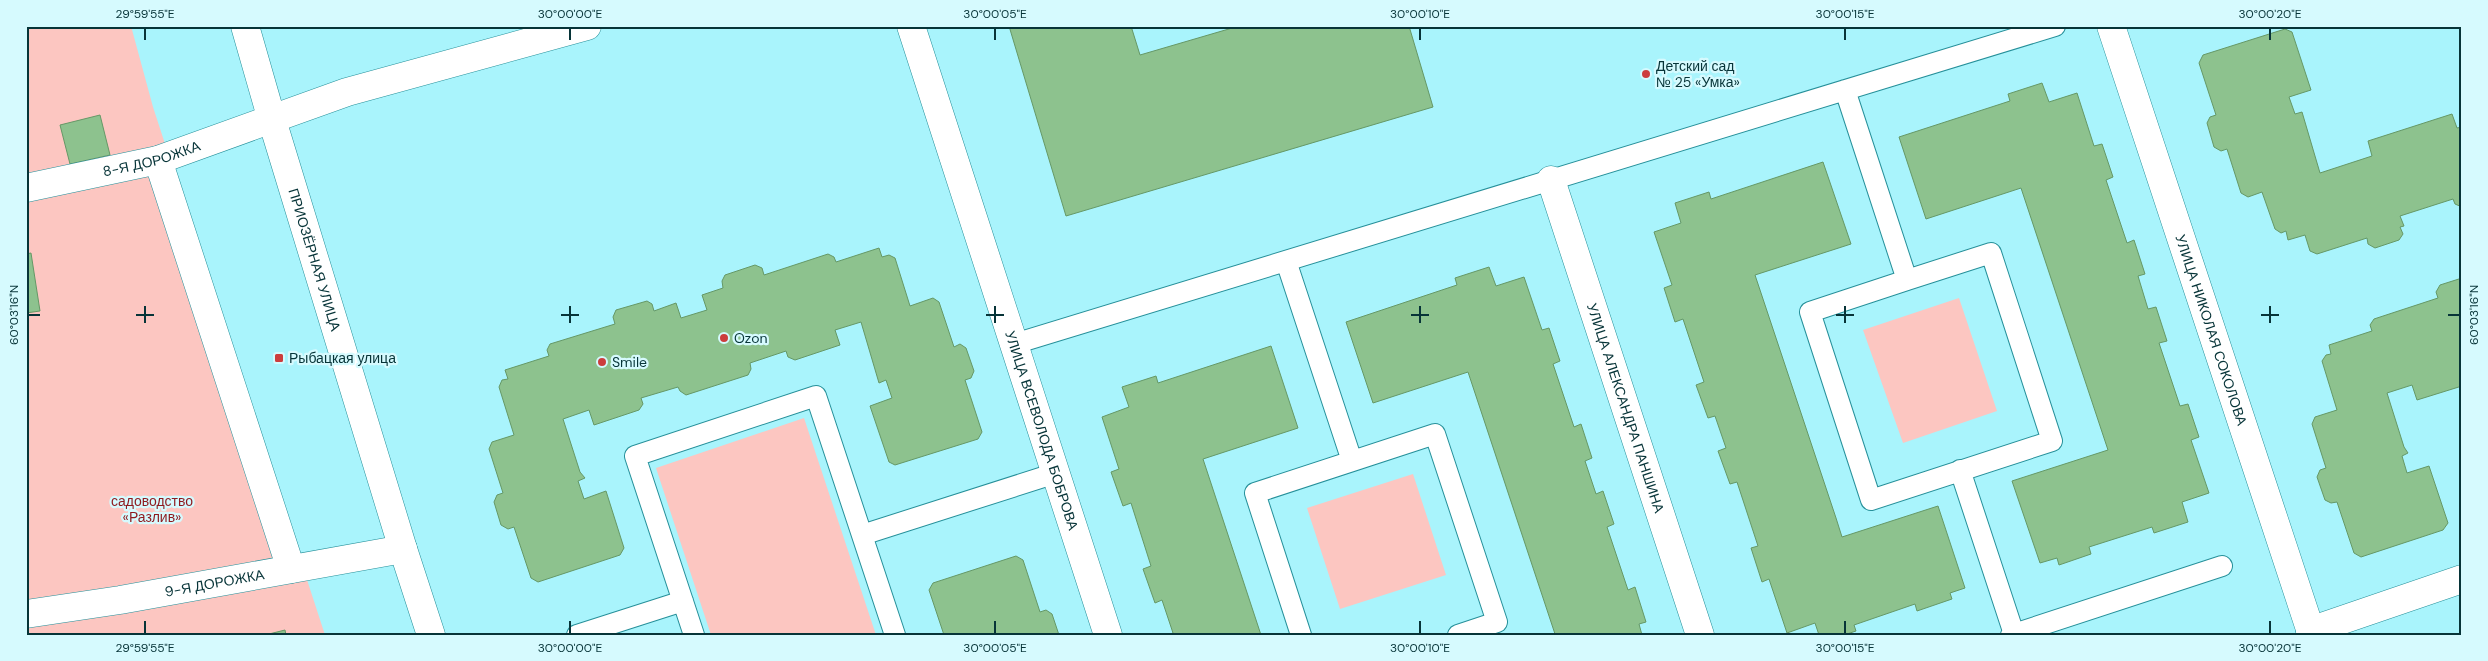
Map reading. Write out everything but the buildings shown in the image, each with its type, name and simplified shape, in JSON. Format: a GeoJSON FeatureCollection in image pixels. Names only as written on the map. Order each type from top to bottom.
{"type":"FeatureCollection","features":[{"type":"Feature","properties":{"kind":"street","name":"ПРИОЗЁРНАЯ УЛИЦА"},"geometry":{"type":"LineString","coordinates":[[245,26],[403,549],[431,635]]}},
{"type":"Feature","properties":{"kind":"street"},"geometry":{"type":"LineString","coordinates":[[272,120],[347,92],[587,26]]}},
{"type":"Feature","properties":{"kind":"street","name":"УЛИЦА ВСЕВОЛОДА БОБРОВА"},"geometry":{"type":"LineString","coordinates":[[911,26],[1108,635]]}},
{"type":"Feature","properties":{"kind":"street","name":"УЛИЦА НИКОЛАЯ СОКОЛОВА"},"geometry":{"type":"LineString","coordinates":[[2111,26],[2306,633]]}},
{"type":"Feature","properties":{"kind":"street","name":"8-Я ДОРОЖКА"},"geometry":{"type":"LineString","coordinates":[[26,188],[158,160],[272,120]]}},
{"type":"Feature","properties":{"kind":"street"},"geometry":{"type":"LineString","coordinates":[[158,160],[291,569]]}},
{"type":"Feature","properties":{"kind":"street","name":"УЛИЦА АЛЕКСАНДРА ПАНШИНА"},"geometry":{"type":"LineString","coordinates":[[1551,180],[1700,635]]}},
{"type":"Feature","properties":{"kind":"street","name":"9-Я ДОРОЖКА"},"geometry":{"type":"LineString","coordinates":[[26,614],[403,549]]}},
{"type":"Feature","properties":{"kind":"street"},"geometry":{"type":"LineString","coordinates":[[2306,633],[2462,579]]}},
{"type":"Feature","properties":{"kind":"lane"},"geometry":{"type":"LineString","coordinates":[[1014,344],[2055,26]]}},
{"type":"Feature","properties":{"kind":"lane"},"geometry":{"type":"LineString","coordinates":[[1845,90],[1907,280]]}},
{"type":"Feature","properties":{"kind":"lane"},"geometry":{"type":"LineString","coordinates":[[1991,253],[2052,441],[1871,500],[1810,312],[1907,280],[1991,253]]}},
{"type":"Feature","properties":{"kind":"lane"},"geometry":{"type":"LineString","coordinates":[[1286,261],[1352,461]]}},
{"type":"Feature","properties":{"kind":"lane"},"geometry":{"type":"LineString","coordinates":[[694,635],[635,456],[816,396],[895,635]]}},
{"type":"Feature","properties":{"kind":"lane"},"geometry":{"type":"LineString","coordinates":[[1301,635],[1255,493],[1435,434],[1497,622],[1458,635]]}},
{"type":"Feature","properties":{"kind":"lane"},"geometry":{"type":"LineString","coordinates":[[1960,470],[2012,634],[2222,566]]}},
{"type":"Feature","properties":{"kind":"lane"},"geometry":{"type":"LineString","coordinates":[[862,535],[1056,473]]}},
{"type":"Feature","properties":{"kind":"lane"},"geometry":{"type":"LineString","coordinates":[[577,635],[683,601]]}},
{"type":"Feature","properties":{"kind":"green space","name":"садоводство «Разлив»"},"geometry":{"type":"Polygon","coordinates":[[[26,26],[131,26],[153,107],[325,635],[26,635],[26,26]]]}},
{"type":"Feature","properties":{"kind":"green space"},"geometry":{"type":"Polygon","coordinates":[[[1959,298],[1997,411],[1903,443],[1863,330],[1959,298]]]}},
{"type":"Feature","properties":{"kind":"green space"},"geometry":{"type":"Polygon","coordinates":[[[804,418],[876,635],[711,635],[656,468],[804,418]]]}},
{"type":"Feature","properties":{"kind":"green space"},"geometry":{"type":"Polygon","coordinates":[[[1413,474],[1446,575],[1340,609],[1307,508],[1413,474]]]}},
{"type":"Feature","properties":{"kind":"place","name":"Детский сад № 25 «Умка»"},"geometry":{"type":"Point","coordinates":[1646,74]}},
{"type":"Feature","properties":{"kind":"place","name":"Ozon"},"geometry":{"type":"Point","coordinates":[724,338]}},
{"type":"Feature","properties":{"kind":"place","name":"Рыбацкая улица"},"geometry":{"type":"Point","coordinates":[279,358]}},
{"type":"Feature","properties":{"kind":"place","name":"Smile"},"geometry":{"type":"Point","coordinates":[602,362]}}]}
